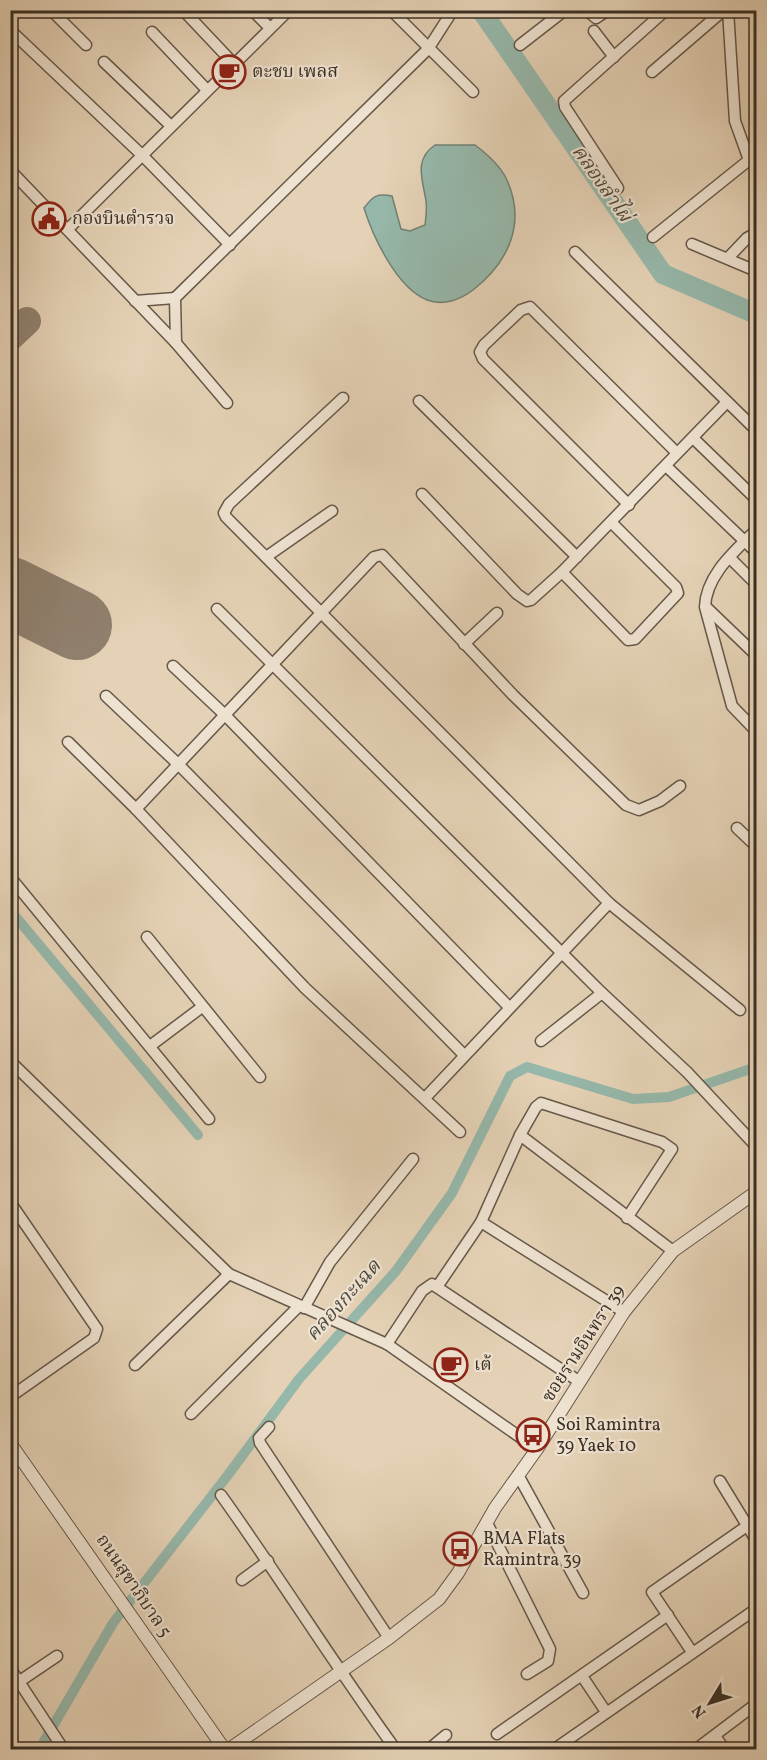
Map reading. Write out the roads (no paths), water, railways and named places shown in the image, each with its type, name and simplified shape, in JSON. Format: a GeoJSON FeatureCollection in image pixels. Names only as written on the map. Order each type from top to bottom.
{"type":"FeatureCollection","features":[{"type":"Feature","properties":{"kind":"street"},"geometry":{"type":"LineString","coordinates":[[51,10],[86,45]]}},
{"type":"Feature","properties":{"kind":"street"},"geometry":{"type":"LineString","coordinates":[[183,10],[234,64]]}},
{"type":"Feature","properties":{"kind":"street"},"geometry":{"type":"LineString","coordinates":[[252,10],[270,28]]}},
{"type":"Feature","properties":{"kind":"street"},"geometry":{"type":"LineString","coordinates":[[68,229],[289,10]]}},
{"type":"Feature","properties":{"kind":"street"},"geometry":{"type":"LineString","coordinates":[[391,10],[472,92]]}},
{"type":"Feature","properties":{"kind":"street"},"geometry":{"type":"LineString","coordinates":[[520,45],[565,10]]}},
{"type":"Feature","properties":{"kind":"street"},"geometry":{"type":"LineString","coordinates":[[586,10],[596,18],[608,10]]}},
{"type":"Feature","properties":{"kind":"street"},"geometry":{"type":"LineString","coordinates":[[618,188],[565,107],[564,101],[666,10]]}},
{"type":"Feature","properties":{"kind":"street"},"geometry":{"type":"LineString","coordinates":[[652,72],[726,10]]}},
{"type":"Feature","properties":{"kind":"street"},"geometry":{"type":"LineString","coordinates":[[653,237],[749,160],[735,121],[726,10]]}},
{"type":"Feature","properties":{"kind":"street"},"geometry":{"type":"LineString","coordinates":[[135,301],[175,298],[428,49],[454,12]]}},
{"type":"Feature","properties":{"kind":"street"},"geometry":{"type":"LineString","coordinates":[[10,30],[143,156],[230,245]]}},
{"type":"Feature","properties":{"kind":"street"},"geometry":{"type":"LineString","coordinates":[[594,31],[614,57]]}},
{"type":"Feature","properties":{"kind":"street"},"geometry":{"type":"LineString","coordinates":[[152,32],[207,90]]}},
{"type":"Feature","properties":{"kind":"street"},"geometry":{"type":"LineString","coordinates":[[104,62],[171,126]]}},
{"type":"Feature","properties":{"kind":"street"},"geometry":{"type":"LineString","coordinates":[[10,170],[176,343],[227,403]]}},
{"type":"Feature","properties":{"kind":"street"},"geometry":{"type":"LineString","coordinates":[[728,258],[747,238],[756,233]]}},
{"type":"Feature","properties":{"kind":"street"},"geometry":{"type":"LineString","coordinates":[[692,244],[756,271]]}},
{"type":"Feature","properties":{"kind":"street"},"geometry":{"type":"LineString","coordinates":[[575,252],[752,426]]}},
{"type":"Feature","properties":{"kind":"street"},"geometry":{"type":"LineString","coordinates":[[175,298],[176,343]]}},
{"type":"Feature","properties":{"kind":"street"},"geometry":{"type":"LineString","coordinates":[[629,505],[483,359],[480,352],[484,345],[521,310],[530,307],[677,453]]}},
{"type":"Feature","properties":{"kind":"street"},"geometry":{"type":"LineString","coordinates":[[343,398],[225,509],[226,517],[322,611],[609,903],[740,1010]]}},
{"type":"Feature","properties":{"kind":"street"},"geometry":{"type":"LineString","coordinates":[[419,401],[578,557]]}},
{"type":"Feature","properties":{"kind":"street"},"geometry":{"type":"LineString","coordinates":[[422,494],[523,598],[531,600],[578,557],[727,402]]}},
{"type":"Feature","properties":{"kind":"street"},"geometry":{"type":"LineString","coordinates":[[693,438],[756,499]]}},
{"type":"Feature","properties":{"kind":"street"},"geometry":{"type":"LineString","coordinates":[[666,466],[756,552]]}},
{"type":"Feature","properties":{"kind":"street"},"geometry":{"type":"LineString","coordinates":[[266,557],[332,511]]}},
{"type":"Feature","properties":{"kind":"street"},"geometry":{"type":"LineString","coordinates":[[562,572],[628,640],[635,639],[678,593],[676,586],[611,522]]}},
{"type":"Feature","properties":{"kind":"street"},"geometry":{"type":"LineString","coordinates":[[756,530],[713,576],[705,595],[705,607],[732,706],[756,731]]}},
{"type":"Feature","properties":{"kind":"street"},"geometry":{"type":"LineString","coordinates":[[136,809],[374,557],[382,555],[513,695],[633,809],[647,808],[680,786]]}},
{"type":"Feature","properties":{"kind":"street"},"geometry":{"type":"LineString","coordinates":[[730,558],[756,584]]}},
{"type":"Feature","properties":{"kind":"street"},"geometry":{"type":"LineString","coordinates":[[705,607],[756,655]]}},
{"type":"Feature","properties":{"kind":"street"},"geometry":{"type":"LineString","coordinates":[[217,609],[560,952],[687,1072],[756,1146]]}},
{"type":"Feature","properties":{"kind":"street"},"geometry":{"type":"LineString","coordinates":[[465,644],[497,613]]}},
{"type":"Feature","properties":{"kind":"street"},"geometry":{"type":"LineString","coordinates":[[172,666],[225,716],[509,1007]]}},
{"type":"Feature","properties":{"kind":"street"},"geometry":{"type":"LineString","coordinates":[[106,696],[179,765],[464,1055]]}},
{"type":"Feature","properties":{"kind":"street"},"geometry":{"type":"LineString","coordinates":[[68,742],[136,809],[305,988],[460,1131]]}},
{"type":"Feature","properties":{"kind":"street"},"geometry":{"type":"LineString","coordinates":[[737,828],[756,846]]}},
{"type":"Feature","properties":{"kind":"street"},"geometry":{"type":"LineString","coordinates":[[10,877],[209,1119]]}},
{"type":"Feature","properties":{"kind":"street"},"geometry":{"type":"LineString","coordinates":[[425,1098],[560,952],[609,903]]}},
{"type":"Feature","properties":{"kind":"street"},"geometry":{"type":"LineString","coordinates":[[147,937],[260,1077]]}},
{"type":"Feature","properties":{"kind":"street"},"geometry":{"type":"LineString","coordinates":[[541,1041],[602,993]]}},
{"type":"Feature","properties":{"kind":"street"},"geometry":{"type":"LineString","coordinates":[[150,1046],[202,1007]]}},
{"type":"Feature","properties":{"kind":"street"},"geometry":{"type":"LineString","coordinates":[[10,1062],[229,1274],[387,1344],[537,1449]]}},
{"type":"Feature","properties":{"kind":"street"},"geometry":{"type":"LineString","coordinates":[[437,1287],[481,1222],[520,1135],[536,1107],[545,1103],[662,1142],[672,1149],[627,1218]]}},
{"type":"Feature","properties":{"kind":"street"},"geometry":{"type":"LineString","coordinates":[[520,1135],[673,1251]]}},
{"type":"Feature","properties":{"kind":"street"},"geometry":{"type":"LineString","coordinates":[[190,1414],[302,1307],[330,1262],[413,1159]]}},
{"type":"Feature","properties":{"kind":"street","name":"ซอยรามอินทรา 39"},"geometry":{"type":"LineString","coordinates":[[227,1749],[389,1638],[439,1599],[624,1312],[673,1251],[756,1192]]}},
{"type":"Feature","properties":{"kind":"street"},"geometry":{"type":"LineString","coordinates":[[10,1202],[97,1329],[94,1338],[10,1397]]}},
{"type":"Feature","properties":{"kind":"street"},"geometry":{"type":"LineString","coordinates":[[481,1222],[624,1312]]}},
{"type":"Feature","properties":{"kind":"street"},"geometry":{"type":"LineString","coordinates":[[135,1365],[229,1274]]}},
{"type":"Feature","properties":{"kind":"street"},"geometry":{"type":"LineString","coordinates":[[387,1344],[422,1291],[432,1284],[580,1382]]}},
{"type":"Feature","properties":{"kind":"street"},"geometry":{"type":"LineString","coordinates":[[269,1427],[260,1438],[260,1443],[389,1638]]}},
{"type":"Feature","properties":{"kind":"street","name":"ถนนสุขาภิบาล 5"},"geometry":{"type":"LineString","coordinates":[[10,1443],[227,1749]]}},
{"type":"Feature","properties":{"kind":"street"},"geometry":{"type":"LineString","coordinates":[[518,1475],[583,1593]]}},
{"type":"Feature","properties":{"kind":"street"},"geometry":{"type":"LineString","coordinates":[[720,1482],[756,1540]]}},
{"type":"Feature","properties":{"kind":"street"},"geometry":{"type":"LineString","coordinates":[[221,1494],[268,1561],[340,1672],[396,1749]]}},
{"type":"Feature","properties":{"kind":"street"},"geometry":{"type":"LineString","coordinates":[[487,1523],[550,1649],[548,1661],[527,1674]]}},
{"type":"Feature","properties":{"kind":"street"},"geometry":{"type":"LineString","coordinates":[[692,1652],[652,1592],[747,1526]]}},
{"type":"Feature","properties":{"kind":"street"},"geometry":{"type":"LineString","coordinates":[[242,1580],[268,1561]]}},
{"type":"Feature","properties":{"kind":"street"},"geometry":{"type":"LineString","coordinates":[[553,1749],[756,1609]]}},
{"type":"Feature","properties":{"kind":"street"},"geometry":{"type":"LineString","coordinates":[[497,1734],[668,1615]]}},
{"type":"Feature","properties":{"kind":"street"},"geometry":{"type":"LineString","coordinates":[[20,1682],[57,1656]]}},
{"type":"Feature","properties":{"kind":"street"},"geometry":{"type":"LineString","coordinates":[[10,1668],[61,1745]]}},
{"type":"Feature","properties":{"kind":"street"},"geometry":{"type":"LineString","coordinates":[[582,1676],[606,1712]]}},
{"type":"Feature","properties":{"kind":"street"},"geometry":{"type":"LineString","coordinates":[[695,1749],[756,1704]]}},
{"type":"Feature","properties":{"kind":"street"},"geometry":{"type":"LineString","coordinates":[[428,1749],[446,1735]]}},
{"type":"Feature","properties":{"kind":"street"},"geometry":{"type":"LineString","coordinates":[[715,1736],[725,1749]]}},
{"type":"Feature","properties":{"kind":"waterway","name":"คลองลำไผ่"},"geometry":{"type":"LineString","coordinates":[[481,10],[663,274],[756,314]]}},
{"type":"Feature","properties":{"kind":"waterway"},"geometry":{"type":"LineString","coordinates":[[10,910],[198,1135]]}},
{"type":"Feature","properties":{"kind":"waterway","name":"คลองกะเฉด"},"geometry":{"type":"LineString","coordinates":[[39,1750],[113,1623],[299,1379],[396,1271],[452,1193],[510,1076],[527,1067],[633,1099],[669,1097],[756,1067]]}},
{"type":"Feature","properties":{"kind":"place","name":"ตะชบ เพลส"},"geometry":{"type":"Point","coordinates":[229,72]}},
{"type":"Feature","properties":{"kind":"place","name":"กองบินตำรวจ"},"geometry":{"type":"Point","coordinates":[49,219]}},
{"type":"Feature","properties":{"kind":"place","name":"เต้"},"geometry":{"type":"Point","coordinates":[451,1365]}},
{"type":"Feature","properties":{"kind":"place","name":"Soi Ramintra 39 Yaek 10"},"geometry":{"type":"Point","coordinates":[533,1435]}},
{"type":"Feature","properties":{"kind":"place","name":"BMA Flats Ramintra 39"},"geometry":{"type":"Point","coordinates":[460,1549]}}]}
